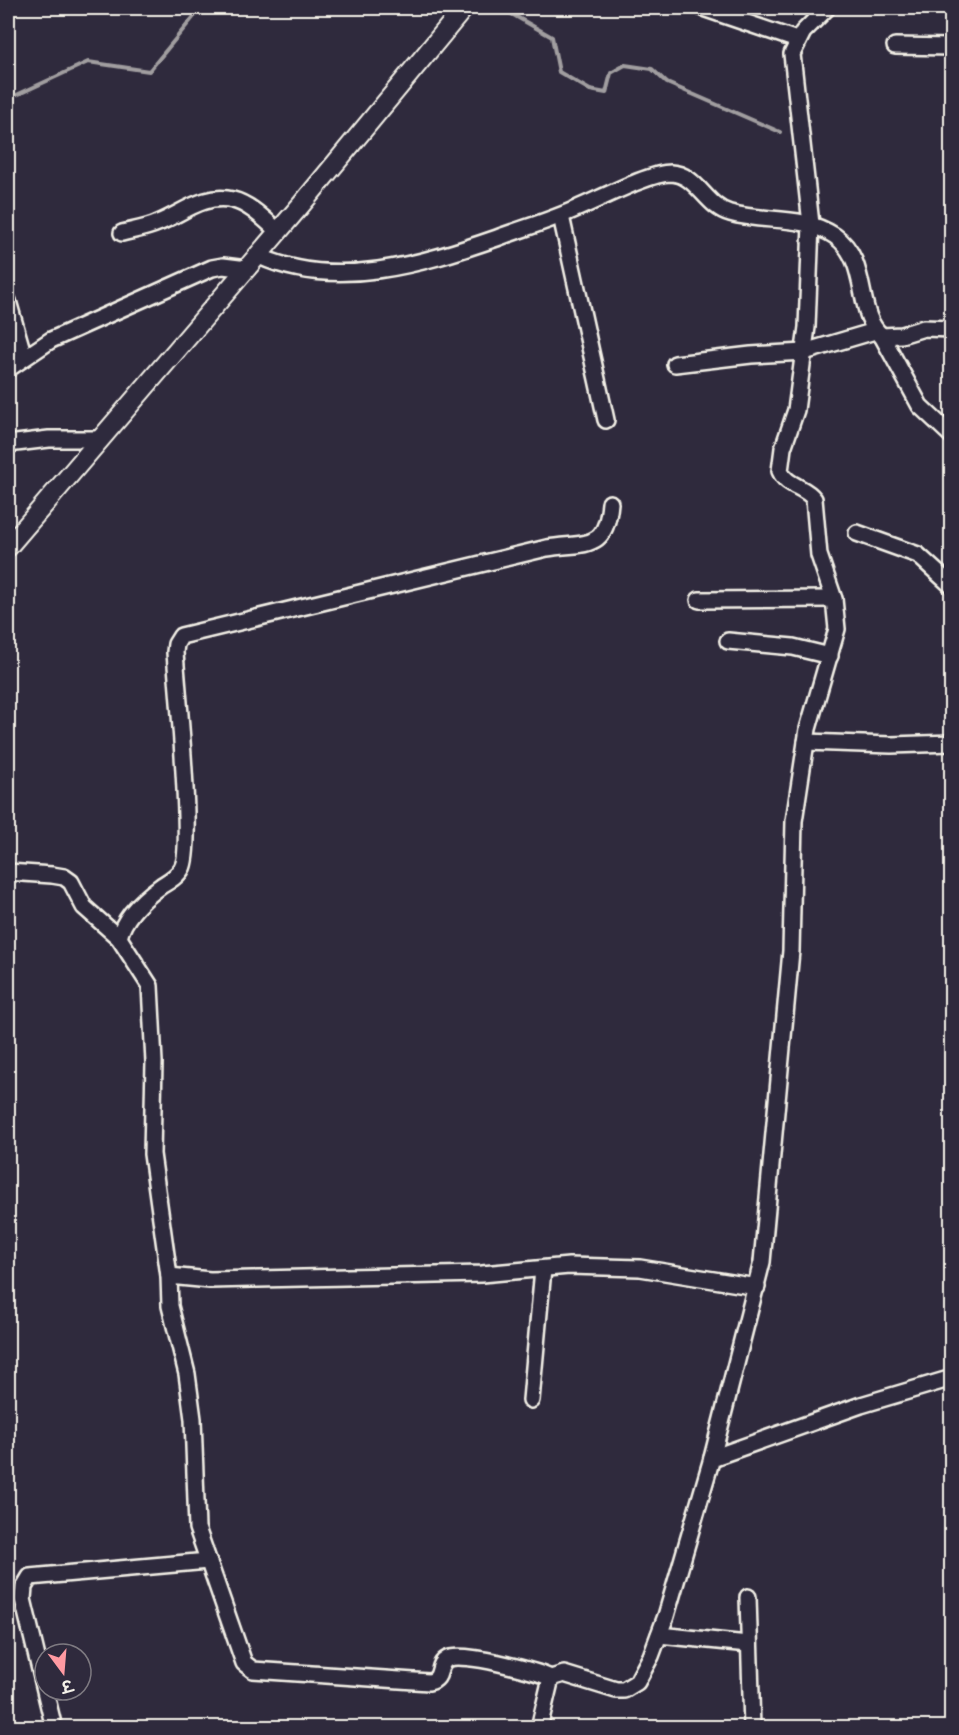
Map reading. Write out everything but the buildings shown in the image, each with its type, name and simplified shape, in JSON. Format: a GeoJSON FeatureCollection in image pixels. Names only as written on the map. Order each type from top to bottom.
{"type":"FeatureCollection","features":[{"type":"Feature","properties":{"kind":"main road"},"geometry":{"type":"LineString","coordinates":[[8,548],[253,262],[464,8]]}},
{"type":"Feature","properties":{"kind":"street"},"geometry":{"type":"LineString","coordinates":[[8,872],[63,877],[71,882],[95,919],[119,939],[146,978],[152,996],[153,1154],[169,1276],[170,1306],[188,1374],[193,1419],[197,1528],[239,1652],[253,1670],[429,1682],[440,1676],[442,1663],[447,1659],[462,1657],[535,1671],[551,1678],[564,1674],[616,1690],[624,1690],[637,1682],[659,1635],[677,1582],[712,1458],[762,1262],[790,951],[795,821],[814,703],[837,629],[838,614],[822,570],[814,499],[800,487],[789,483],[780,471],[783,448],[796,410],[804,352],[811,224],[791,66],[792,54],[797,40],[827,8]]}},
{"type":"Feature","properties":{"kind":"street"},"geometry":{"type":"LineString","coordinates":[[709,9],[797,40]]}},
{"type":"Feature","properties":{"kind":"street"},"geometry":{"type":"LineString","coordinates":[[895,46],[951,47]]}},
{"type":"Feature","properties":{"kind":"street"},"geometry":{"type":"LineString","coordinates":[[8,369],[51,340],[212,268],[253,262],[301,269],[376,272],[422,262],[561,216],[628,186],[673,173],[691,182],[711,203],[730,213],[811,224],[846,244],[854,258],[878,334],[920,406],[951,436]]}},
{"type":"Feature","properties":{"kind":"street"},"geometry":{"type":"LineString","coordinates":[[122,233],[157,224],[190,206],[222,199],[234,200],[247,207],[279,231]]}},
{"type":"Feature","properties":{"kind":"street"},"geometry":{"type":"LineString","coordinates":[[561,216],[606,420]]}},
{"type":"Feature","properties":{"kind":"street"},"geometry":{"type":"LineString","coordinates":[[8,301],[24,357]]}},
{"type":"Feature","properties":{"kind":"street"},"geometry":{"type":"LineString","coordinates":[[675,364],[751,355],[804,352],[878,334],[901,335],[924,328],[951,330]]}},
{"type":"Feature","properties":{"kind":"street"},"geometry":{"type":"LineString","coordinates":[[8,444],[49,439],[100,439]]}},
{"type":"Feature","properties":{"kind":"street"},"geometry":{"type":"LineString","coordinates":[[119,939],[129,916],[140,903],[177,875],[186,860],[184,785],[175,652],[176,644],[181,636],[547,548],[597,540],[604,534],[610,503]]}},
{"type":"Feature","properties":{"kind":"street"},"geometry":{"type":"LineString","coordinates":[[857,533],[918,555],[951,586]]}},
{"type":"Feature","properties":{"kind":"street"},"geometry":{"type":"LineString","coordinates":[[699,600],[834,599]]}},
{"type":"Feature","properties":{"kind":"street"},"geometry":{"type":"LineString","coordinates":[[728,641],[793,647],[830,656]]}},
{"type":"Feature","properties":{"kind":"street"},"geometry":{"type":"LineString","coordinates":[[806,742],[891,745],[951,743]]}},
{"type":"Feature","properties":{"kind":"street"},"geometry":{"type":"LineString","coordinates":[[169,1276],[210,1280],[482,1274],[569,1266],[640,1268],[757,1287]]}},
{"type":"Feature","properties":{"kind":"street"},"geometry":{"type":"LineString","coordinates":[[531,1400],[543,1269]]}},
{"type":"Feature","properties":{"kind":"street"},"geometry":{"type":"LineString","coordinates":[[712,1458],[861,1405],[951,1378]]}},
{"type":"Feature","properties":{"kind":"street"},"geometry":{"type":"LineString","coordinates":[[54,1728],[27,1619],[27,1582],[208,1562]]}},
{"type":"Feature","properties":{"kind":"street"},"geometry":{"type":"LineString","coordinates":[[748,1597],[752,1728]]}},
{"type":"Feature","properties":{"kind":"street"},"geometry":{"type":"LineString","coordinates":[[659,1635],[748,1644]]}},
{"type":"Feature","properties":{"kind":"street"},"geometry":{"type":"LineString","coordinates":[[539,1728],[551,1678]]}},
{"type":"Feature","properties":{"kind":"waterway"},"geometry":{"type":"LineString","coordinates":[[8,99],[88,62],[149,71],[201,8]]}},
{"type":"Feature","properties":{"kind":"waterway"},"geometry":{"type":"LineString","coordinates":[[501,8],[552,37],[559,72],[590,90],[606,93],[611,73],[625,65],[652,69],[667,83],[780,132]]}}]}
